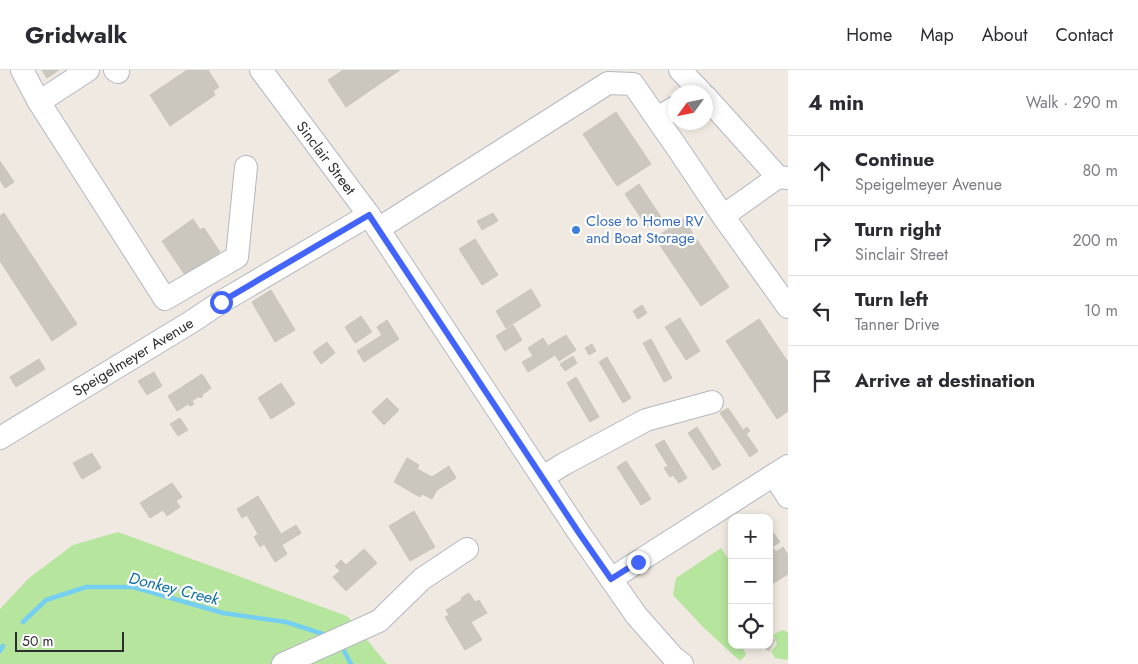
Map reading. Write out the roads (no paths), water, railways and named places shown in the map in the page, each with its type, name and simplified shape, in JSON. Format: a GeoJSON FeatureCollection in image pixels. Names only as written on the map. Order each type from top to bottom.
{"type":"FeatureCollection","features":[{"type":"Feature","properties":{"kind":"street"},"geometry":{"type":"LineString","coordinates":[[22,70],[39,102],[165,299],[238,256],[246,166]]}},
{"type":"Feature","properties":{"kind":"street"},"geometry":{"type":"LineString","coordinates":[[39,102],[88,70]]}},
{"type":"Feature","properties":{"kind":"street","name":"Sinclair Street"},"geometry":{"type":"LineString","coordinates":[[261,70],[373,222],[579,533],[636,615],[682,664]]}},
{"type":"Feature","properties":{"kind":"street"},"geometry":{"type":"LineString","coordinates":[[680,70],[694,85]]}},
{"type":"Feature","properties":{"kind":"street","name":"Speigelmeyer Avenue"},"geometry":{"type":"LineString","coordinates":[[0,438],[221,302],[373,222],[608,83],[633,84],[666,113]]}},
{"type":"Feature","properties":{"kind":"street"},"geometry":{"type":"LineString","coordinates":[[713,105],[783,178],[723,216]]}},
{"type":"Feature","properties":{"kind":"street"},"geometry":{"type":"LineString","coordinates":[[666,113],[723,216],[788,306]]}},
{"type":"Feature","properties":{"kind":"street"},"geometry":{"type":"LineString","coordinates":[[543,477],[646,420],[712,402]]}},
{"type":"Feature","properties":{"kind":"street"},"geometry":{"type":"LineString","coordinates":[[611,579],[781,470],[788,497]]}},
{"type":"Feature","properties":{"kind":"street"},"geometry":{"type":"LineString","coordinates":[[283,664],[379,621],[422,579],[467,549]]}},
{"type":"Feature","properties":{"kind":"waterway","name":"Donkey Creek"},"geometry":{"type":"LineString","coordinates":[[23,622],[46,600],[86,587],[133,587],[223,613],[286,622],[326,635]]}},
{"type":"Feature","properties":{"kind":"waterway","name":"Donkey Creek"},"geometry":{"type":"LineString","coordinates":[[0,651],[3,646]]}},
{"type":"Feature","properties":{"kind":"waterway","name":"Donkey Creek"},"geometry":{"type":"LineString","coordinates":[[344,651],[351,664]]}},
{"type":"Feature","properties":{"kind":"place","name":"Close to Home RV and Boat Storage"},"geometry":{"type":"Point","coordinates":[576,230]}}]}
